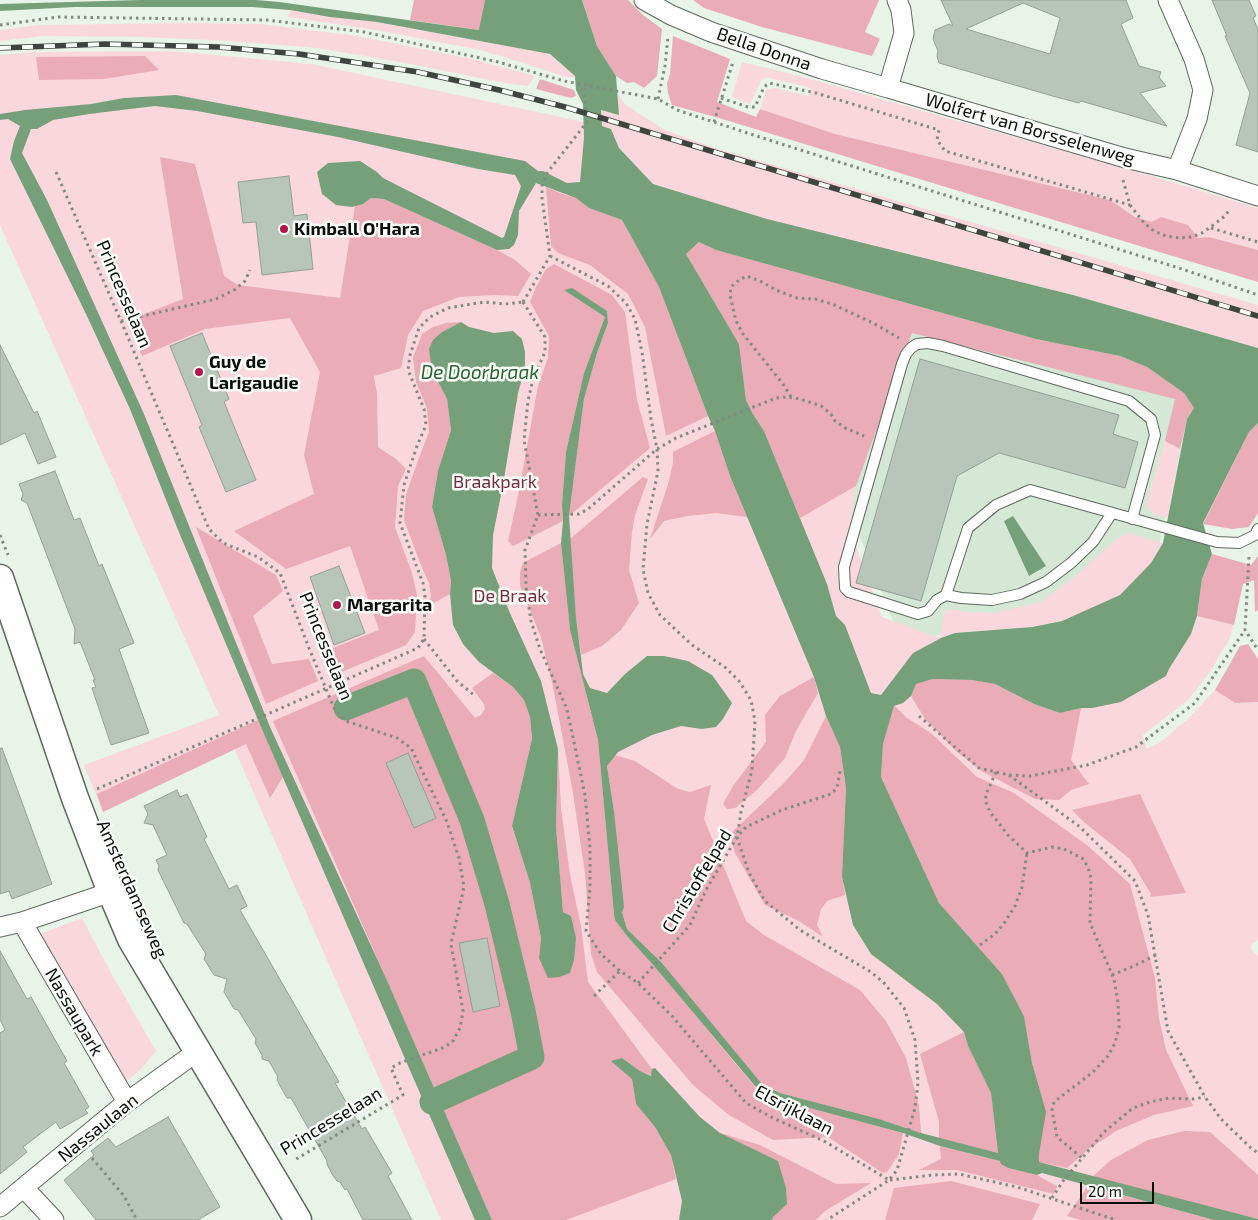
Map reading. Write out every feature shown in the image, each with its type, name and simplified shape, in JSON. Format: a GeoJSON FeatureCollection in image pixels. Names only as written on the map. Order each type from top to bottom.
{"type":"FeatureCollection","features":[{"type":"Feature","properties":{"kind":"main road","name":"Amsterdamseweg"},"geometry":{"type":"LineString","coordinates":[[6,570],[75,798],[130,939],[298,1220]]}},
{"type":"Feature","properties":{"kind":"street","name":"Bella Donna"},"geometry":{"type":"LineString","coordinates":[[644,0],[671,15],[711,32],[740,40],[822,69],[888,88]]}},
{"type":"Feature","properties":{"kind":"street"},"geometry":{"type":"LineString","coordinates":[[888,88],[904,33],[901,10],[896,0]]}},
{"type":"Feature","properties":{"kind":"street"},"geometry":{"type":"LineString","coordinates":[[1168,0],[1194,59],[1203,90],[1197,119],[1177,170]]}},
{"type":"Feature","properties":{"kind":"street","name":"Wolfert van Borsselenweg"},"geometry":{"type":"LineString","coordinates":[[888,88],[1125,158],[1177,170],[1258,196]]}},
{"type":"Feature","properties":{"kind":"street"},"geometry":{"type":"LineString","coordinates":[[0,927],[22,922],[111,892]]}},
{"type":"Feature","properties":{"kind":"street","name":"Nassaupark"},"geometry":{"type":"LineString","coordinates":[[22,922],[127,1102]]}},
{"type":"Feature","properties":{"kind":"street","name":"Nassaulaan"},"geometry":{"type":"LineString","coordinates":[[0,1207],[127,1102],[198,1051]]}},
{"type":"Feature","properties":{"kind":"street"},"geometry":{"type":"LineString","coordinates":[[24,1188],[54,1220]]}},
{"type":"Feature","properties":{"kind":"lane"},"geometry":{"type":"LineString","coordinates":[[1112,513],[1093,542],[1071,564],[1046,582],[1020,594],[992,600],[946,595],[937,600],[928,611],[918,614],[849,592],[846,588],[844,567],[902,364],[906,354],[917,344],[928,343],[943,346],[1130,401],[1151,419],[1155,435],[1132,519]]}},
{"type":"Feature","properties":{"kind":"lane"},"geometry":{"type":"LineString","coordinates":[[946,595],[968,528],[996,505],[1030,490],[1217,542],[1239,543],[1255,535],[1258,529]]}},
{"type":"Feature","properties":{"kind":"path"},"geometry":{"type":"LineString","coordinates":[[658,99],[665,66],[671,15]]}},
{"type":"Feature","properties":{"kind":"path"},"geometry":{"type":"LineString","coordinates":[[0,25],[58,18],[267,20],[364,32],[498,62],[584,86],[658,99],[677,110],[1182,269],[1258,295]]}},
{"type":"Feature","properties":{"kind":"path"},"geometry":{"type":"LineString","coordinates":[[714,122],[740,40]]}},
{"type":"Feature","properties":{"kind":"path"},"geometry":{"type":"LineString","coordinates":[[721,98],[748,108],[755,107],[764,87],[770,83],[816,93],[939,130],[937,140],[945,151],[1130,205],[1144,223],[1154,231],[1166,236],[1192,237],[1211,228],[1258,242]]}},
{"type":"Feature","properties":{"kind":"path"},"geometry":{"type":"LineString","coordinates":[[522,302],[550,256],[543,208],[542,186],[547,173],[587,122],[584,86]]}},
{"type":"Feature","properties":{"kind":"path","name":"Princesselaan"},"geometry":{"type":"LineString","coordinates":[[56,172],[208,529],[223,543],[258,557],[280,573],[334,708],[346,721],[397,738],[411,748],[447,822],[459,858],[464,887],[451,944],[463,1011],[460,1028],[453,1040],[445,1047],[400,1062],[391,1068],[404,1095],[271,1174]]}},
{"type":"Feature","properties":{"kind":"path"},"geometry":{"type":"LineString","coordinates":[[550,256],[608,286],[626,302],[635,319],[657,449],[658,471],[647,524],[643,569],[648,593],[660,615],[692,645],[726,668],[739,681],[751,700],[755,721],[752,770],[737,837],[749,873],[765,901],[800,930],[871,972],[884,982],[904,1008],[915,1040],[918,1083],[915,1108],[897,1170],[889,1180],[827,1220]]}},
{"type":"Feature","properties":{"kind":"path"},"geometry":{"type":"LineString","coordinates":[[121,321],[216,299],[240,286],[245,281],[250,270]]}},
{"type":"Feature","properties":{"kind":"path"},"geometry":{"type":"LineString","coordinates":[[791,397],[783,384],[743,334],[736,321],[730,295],[731,287],[747,276],[797,298],[815,299],[832,304],[875,324],[898,337],[911,348]]}},
{"type":"Feature","properties":{"kind":"path"},"geometry":{"type":"LineString","coordinates":[[75,798],[418,648],[424,639],[425,595],[423,583],[400,523],[404,485],[426,425],[424,409],[408,370],[410,354],[419,328],[430,316],[448,308],[484,302],[505,304],[522,302]]}},
{"type":"Feature","properties":{"kind":"path"},"geometry":{"type":"LineString","coordinates":[[522,302],[545,337],[545,352],[532,379],[524,440],[538,515],[579,514],[588,509],[657,449],[676,438],[776,398],[791,397],[822,406],[845,428],[863,436],[880,440]]}},
{"type":"Feature","properties":{"kind":"path","name":"Elsrijklaan"},"geometry":{"type":"LineString","coordinates":[[538,515],[525,550],[526,587],[531,621],[540,648],[567,709],[585,795],[590,848],[590,888],[586,932],[600,954],[638,983],[672,1016],[746,1103],[773,1118],[824,1141],[889,1180]]}},
{"type":"Feature","properties":{"kind":"path"},"geometry":{"type":"LineString","coordinates":[[0,535],[6,570]]}},
{"type":"Feature","properties":{"kind":"path"},"geometry":{"type":"LineString","coordinates":[[918,716],[979,768],[1010,775],[1030,776],[1088,765],[1136,747],[1194,703],[1245,630],[1250,537]]}},
{"type":"Feature","properties":{"kind":"path"},"geometry":{"type":"LineString","coordinates":[[1245,630],[1258,650]]}},
{"type":"Feature","properties":{"kind":"path"},"geometry":{"type":"LineString","coordinates":[[424,639],[457,681],[476,696]]}},
{"type":"Feature","properties":{"kind":"path","name":"Christoffelpad"},"geometry":{"type":"LineString","coordinates":[[638,983],[690,925],[706,890],[737,837],[746,828],[760,820],[782,810],[831,794],[837,788],[840,771]]}},
{"type":"Feature","properties":{"kind":"path"},"geometry":{"type":"LineString","coordinates":[[996,772],[986,792],[986,800],[990,812],[1008,835],[1027,853]]}},
{"type":"Feature","properties":{"kind":"path"},"geometry":{"type":"LineString","coordinates":[[1010,775],[1080,827],[1135,881],[1148,915],[1168,1031],[1205,1097],[1221,1119],[1258,1153]]}},
{"type":"Feature","properties":{"kind":"path"},"geometry":{"type":"LineString","coordinates":[[1027,853],[1052,847],[1064,849],[1082,858],[1088,867],[1091,878],[1090,923],[1112,975],[1118,1002],[1119,1027],[1115,1043],[1108,1056],[1079,1084],[1054,1102],[1052,1110],[1057,1137],[1082,1158]]}},
{"type":"Feature","properties":{"kind":"path"},"geometry":{"type":"LineString","coordinates":[[980,945],[995,934],[1015,906],[1022,887],[1027,853]]}},
{"type":"Feature","properties":{"kind":"path"},"geometry":{"type":"LineString","coordinates":[[1112,975],[1156,955]]}},
{"type":"Feature","properties":{"kind":"path"},"geometry":{"type":"LineString","coordinates":[[594,996],[620,971]]}},
{"type":"Feature","properties":{"kind":"path"},"geometry":{"type":"LineString","coordinates":[[1052,1198],[1063,1180],[1104,1132],[1133,1108],[1169,1098],[1193,1099],[1205,1097]]}},
{"type":"Feature","properties":{"kind":"path"},"geometry":{"type":"LineString","coordinates":[[86,1150],[124,1196],[137,1220]]}},
{"type":"Feature","properties":{"kind":"path"},"geometry":{"type":"LineString","coordinates":[[889,1180],[932,1174],[959,1174],[1017,1187],[1116,1220]]}},
{"type":"Feature","properties":{"kind":"shaded area"},"geometry":{"type":"Polygon","coordinates":[[[414,0],[485,0],[480,30],[410,20],[414,0]]]}},
{"type":"Feature","properties":{"kind":"shaded area"},"geometry":{"type":"Polygon","coordinates":[[[582,0],[628,0],[643,15],[662,29],[657,76],[644,88],[634,82],[627,83],[616,76],[597,46],[582,0]]]}},
{"type":"Feature","properties":{"kind":"shaded area"},"geometry":{"type":"Polygon","coordinates":[[[693,0],[879,0],[865,32],[880,39],[872,56],[762,27],[704,8],[693,0]]]}},
{"type":"Feature","properties":{"kind":"shaded area"},"geometry":{"type":"Polygon","coordinates":[[[673,36],[730,59],[717,102],[756,117],[760,109],[835,134],[1110,200],[1135,217],[1152,222],[1161,217],[1188,225],[1198,238],[1209,237],[1258,250],[1258,282],[672,105],[667,83],[670,74],[673,36]]]}},
{"type":"Feature","properties":{"kind":"shaded area"},"geometry":{"type":"Polygon","coordinates":[[[145,56],[159,70],[104,79],[39,80],[36,57],[145,56]]]}},
{"type":"Feature","properties":{"kind":"shaded area"},"geometry":{"type":"Polygon","coordinates":[[[540,79],[574,90],[576,96],[571,98],[536,89],[540,79]]]}},
{"type":"Feature","properties":{"kind":"shaded area"},"geometry":{"type":"Polygon","coordinates":[[[160,157],[195,164],[224,276],[238,285],[340,298],[355,206],[363,204],[371,198],[384,199],[497,250],[515,260],[531,274],[518,296],[459,297],[423,311],[408,335],[401,368],[374,376],[377,394],[378,447],[396,459],[406,469],[398,486],[395,527],[412,573],[417,595],[415,632],[406,645],[332,676],[320,653],[379,630],[350,546],[286,569],[234,531],[314,494],[304,455],[320,372],[290,318],[205,329],[142,356],[126,321],[183,299],[160,157]]]}},
{"type":"Feature","properties":{"kind":"shaded area"},"geometry":{"type":"Polygon","coordinates":[[[546,187],[576,198],[589,208],[622,220],[659,287],[708,416],[666,436],[645,327],[628,294],[590,265],[558,253],[551,246],[546,187]]]}},
{"type":"Feature","properties":{"kind":"shaded area"},"geometry":{"type":"Polygon","coordinates":[[[699,242],[716,250],[1036,339],[1120,356],[1147,367],[1184,393],[1194,408],[1187,419],[1180,449],[1165,441],[1175,399],[912,333],[856,486],[800,518],[764,431],[746,400],[739,344],[686,254],[699,242]]]}},
{"type":"Feature","properties":{"kind":"shaded area"},"geometry":{"type":"Polygon","coordinates":[[[918,252],[1193,393],[1154,567],[1053,619],[901,641],[848,507],[918,252]]]}},
{"type":"Feature","properties":{"kind":"shaded area"},"geometry":{"type":"Polygon","coordinates":[[[554,264],[612,295],[625,312],[637,400],[650,448],[569,516],[584,399],[608,323],[607,311],[565,290],[605,317],[584,373],[566,452],[562,505],[563,521],[513,546],[508,541],[538,386],[548,358],[549,336],[530,302],[546,269],[554,264]]]}},
{"type":"Feature","properties":{"kind":"shaded area"},"geometry":{"type":"Polygon","coordinates":[[[461,322],[442,332],[432,370],[447,399],[451,430],[438,471],[432,507],[446,555],[451,581],[450,594],[428,606],[431,596],[429,583],[404,520],[406,495],[429,432],[427,408],[416,382],[413,358],[422,334],[433,327],[446,323],[461,322]]]}},
{"type":"Feature","properties":{"kind":"shaded area"},"geometry":{"type":"Polygon","coordinates":[[[1258,423],[1258,513],[1249,527],[1232,529],[1203,524],[1249,432],[1258,423]]]}},
{"type":"Feature","properties":{"kind":"shaded area"},"geometry":{"type":"Polygon","coordinates":[[[715,431],[730,476],[747,517],[716,513],[664,521],[650,539],[669,481],[673,452],[715,431]]]}},
{"type":"Feature","properties":{"kind":"shaded area"},"geometry":{"type":"Polygon","coordinates":[[[643,477],[648,479],[635,515],[629,570],[639,603],[621,630],[602,646],[581,655],[570,539],[643,477]]]}},
{"type":"Feature","properties":{"kind":"shaded area"},"geometry":{"type":"Polygon","coordinates":[[[196,527],[276,575],[283,591],[253,616],[272,664],[309,659],[318,681],[266,704],[196,527]]]}},
{"type":"Feature","properties":{"kind":"shaded area"},"geometry":{"type":"Polygon","coordinates":[[[561,543],[570,630],[598,740],[615,920],[755,1087],[772,1098],[903,1133],[899,1154],[887,1172],[883,1173],[828,1137],[773,1140],[729,1115],[693,1085],[597,972],[591,954],[585,873],[572,787],[552,682],[541,637],[520,586],[520,572],[523,563],[561,543]]]}},
{"type":"Feature","properties":{"kind":"shaded area"},"geometry":{"type":"Polygon","coordinates":[[[1212,554],[1251,565],[1258,556],[1258,610],[1255,612],[1254,580],[1243,584],[1234,625],[1197,616],[1202,579],[1212,554]]]}},
{"type":"Feature","properties":{"kind":"shaded area"},"geometry":{"type":"Polygon","coordinates":[[[1248,644],[1258,659],[1258,702],[1235,703],[1215,690],[1240,646],[1248,644]]]}},
{"type":"Feature","properties":{"kind":"shaded area"},"geometry":{"type":"Polygon","coordinates":[[[424,656],[475,718],[481,715],[485,709],[484,704],[472,688],[493,673],[513,687],[524,700],[530,717],[532,739],[512,827],[530,883],[541,938],[539,958],[571,916],[563,912],[556,827],[558,749],[561,808],[570,875],[581,926],[588,982],[652,1069],[652,1076],[640,1071],[622,1058],[632,1079],[636,1104],[655,1127],[671,1155],[676,1179],[566,1220],[492,1220],[273,721],[424,656]]]}},
{"type":"Feature","properties":{"kind":"shaded area"},"geometry":{"type":"Polygon","coordinates":[[[814,677],[818,693],[796,731],[785,758],[757,790],[735,808],[727,809],[723,804],[733,786],[766,742],[765,715],[780,696],[814,677]]]}},
{"type":"Feature","properties":{"kind":"shaded area"},"geometry":{"type":"Polygon","coordinates":[[[933,679],[972,680],[995,684],[1034,704],[1060,713],[1081,708],[1071,760],[1089,784],[1071,790],[1059,800],[1035,799],[983,772],[956,751],[925,719],[911,696],[916,684],[933,679]]]}},
{"type":"Feature","properties":{"kind":"shaded area"},"geometry":{"type":"Polygon","coordinates":[[[894,705],[907,718],[931,733],[977,777],[1014,793],[1088,846],[1130,884],[1155,978],[1159,1018],[1166,1050],[1193,1106],[1154,1115],[1118,1130],[1090,1148],[1067,1168],[1039,1162],[1032,1063],[1024,1016],[1002,974],[939,903],[881,777],[883,744],[894,705]]]}},
{"type":"Feature","properties":{"kind":"shaded area"},"geometry":{"type":"Polygon","coordinates":[[[826,716],[840,747],[846,788],[842,877],[845,895],[827,901],[821,909],[817,925],[823,937],[799,921],[765,905],[735,853],[730,834],[784,783],[804,760],[826,716]]]}},
{"type":"Feature","properties":{"kind":"shaded area"},"geometry":{"type":"Polygon","coordinates":[[[258,720],[283,777],[270,798],[246,744],[103,812],[97,794],[258,720]]]}},
{"type":"Feature","properties":{"kind":"shaded area"},"geometry":{"type":"Polygon","coordinates":[[[615,755],[635,761],[678,789],[690,792],[711,785],[704,819],[746,921],[764,935],[860,990],[886,1021],[906,1058],[919,1105],[921,1133],[879,1119],[780,1093],[762,1084],[662,963],[627,929],[622,912],[614,811],[607,766],[615,755]]]}},
{"type":"Feature","properties":{"kind":"shaded area"},"geometry":{"type":"Polygon","coordinates":[[[1140,794],[1186,893],[1150,897],[1151,894],[1130,859],[1072,810],[1140,794]]]}},
{"type":"Feature","properties":{"kind":"shaded area"},"geometry":{"type":"Polygon","coordinates":[[[964,1032],[968,1046],[991,1093],[998,1153],[939,1138],[939,1122],[920,1054],[964,1032]]]}},
{"type":"Feature","properties":{"kind":"shaded area"},"geometry":{"type":"Polygon","coordinates":[[[1184,1131],[1210,1132],[1258,1175],[1258,1219],[1092,1177],[1111,1160],[1148,1140],[1184,1131]]]}},
{"type":"Feature","properties":{"kind":"shaded area"},"geometry":{"type":"Polygon","coordinates":[[[720,1133],[760,1145],[836,1184],[871,1183],[825,1211],[816,1220],[773,1220],[720,1133]]]}},
{"type":"Feature","properties":{"kind":"shaded area"},"geometry":{"type":"Polygon","coordinates":[[[940,1146],[1000,1161],[1008,1168],[1037,1175],[1057,1186],[1054,1194],[957,1170],[919,1170],[941,1159],[940,1146]]]}},
{"type":"Feature","properties":{"kind":"shaded area"},"geometry":{"type":"Polygon","coordinates":[[[951,1181],[1040,1204],[1032,1220],[885,1220],[894,1188],[951,1181]]]}},
{"type":"Feature","properties":{"kind":"shaded area"},"geometry":{"type":"Polygon","coordinates":[[[1088,1186],[1214,1220],[1081,1220],[1067,1216],[1088,1186]]]}},
{"type":"Feature","properties":{"kind":"green space"},"geometry":{"type":"Polygon","coordinates":[[[290,10],[377,22],[550,54],[575,78],[562,76],[480,50],[376,30],[288,17],[290,10]]]}},
{"type":"Feature","properties":{"kind":"green space"},"geometry":{"type":"Polygon","coordinates":[[[260,24],[358,36],[472,59],[535,76],[528,86],[317,48],[231,41],[144,37],[43,36],[0,41],[0,30],[40,25],[260,24]]]}},
{"type":"Feature","properties":{"kind":"green space","name":"Braakpark"},"geometry":{"type":"Polygon","coordinates":[[[172,51],[312,64],[584,122],[628,158],[619,148],[611,129],[602,126],[601,110],[619,115],[618,95],[626,105],[665,130],[718,149],[1258,305],[1258,348],[1073,295],[907,254],[846,492],[856,486],[849,528],[882,617],[940,638],[945,611],[952,609],[966,612],[996,613],[1041,602],[1073,578],[1117,539],[1127,533],[1163,543],[1151,563],[1120,595],[1092,609],[1062,621],[1032,627],[955,633],[913,653],[903,667],[1166,676],[1191,634],[1197,616],[1234,625],[1228,643],[1222,650],[1213,668],[1188,700],[1143,735],[1146,749],[1162,741],[1189,718],[1215,690],[1235,703],[1258,702],[1258,940],[1252,944],[1251,949],[1258,956],[1258,1220],[441,1220],[234,748],[103,812],[84,765],[219,715],[0,225],[0,55],[36,52],[172,51]]]}},
{"type":"Feature","properties":{"kind":"green space"},"geometry":{"type":"Polygon","coordinates":[[[742,62],[811,79],[1258,208],[1258,250],[1209,237],[1197,238],[1136,217],[1110,200],[835,134],[760,109],[766,90],[774,88],[809,96],[811,88],[766,77],[761,81],[750,104],[732,97],[742,62]]]}},
{"type":"Feature","properties":{"kind":"green space"},"geometry":{"type":"Polygon","coordinates":[[[1165,441],[1180,449],[1168,518],[1155,515],[1147,507],[1165,441]]]}},
{"type":"Feature","properties":{"kind":"green space"},"geometry":{"type":"Polygon","coordinates":[[[82,918],[156,1051],[141,1069],[125,1083],[38,935],[82,918]]]}},
{"type":"Feature","properties":{"kind":"water"},"geometry":{"type":"Polygon","coordinates":[[[141,0],[256,0],[479,30],[485,0],[582,0],[597,46],[616,76],[619,115],[601,110],[602,126],[611,129],[619,148],[653,184],[767,219],[1073,295],[1258,348],[1258,423],[1249,432],[1203,523],[1212,554],[1202,579],[1197,616],[1191,634],[1166,676],[1121,702],[1060,713],[1034,704],[995,684],[972,680],[933,679],[916,684],[911,696],[903,703],[894,706],[883,744],[881,777],[939,903],[1002,974],[1024,1016],[1032,1063],[1046,1112],[1039,1162],[1258,1220],[1214,1220],[1042,1173],[1037,1175],[1008,1168],[1001,1164],[1000,1161],[940,1146],[903,1133],[772,1098],[755,1086],[615,920],[598,740],[570,630],[561,543],[566,452],[584,373],[605,317],[564,290],[572,288],[607,311],[608,323],[584,399],[569,516],[576,617],[583,674],[590,688],[607,693],[625,674],[647,656],[664,656],[688,661],[712,675],[732,703],[716,727],[702,729],[681,726],[652,735],[618,752],[607,766],[614,811],[624,907],[622,912],[627,929],[662,963],[762,1084],[780,1093],[998,1153],[991,1093],[968,1046],[964,1032],[937,1004],[871,954],[853,925],[842,877],[846,788],[840,747],[826,716],[814,677],[730,476],[715,431],[659,287],[622,220],[589,208],[576,198],[536,183],[519,211],[518,235],[514,245],[509,249],[497,250],[384,199],[371,198],[363,204],[352,207],[336,205],[322,194],[317,172],[328,163],[360,161],[383,178],[502,238],[504,237],[521,186],[515,175],[478,169],[338,137],[197,111],[155,106],[53,120],[37,129],[31,129],[22,153],[47,200],[144,414],[270,727],[385,976],[492,1220],[475,1220],[258,720],[178,530],[130,409],[10,159],[20,126],[8,119],[0,120],[0,114],[91,104],[124,98],[176,95],[525,161],[538,171],[543,171],[567,183],[580,182],[584,138],[583,104],[576,90],[575,76],[550,54],[377,22],[290,10],[252,7],[75,7],[0,11],[0,4],[141,0]],[[699,242],[686,254],[739,344],[746,400],[764,431],[827,584],[836,616],[845,625],[871,693],[881,695],[913,653],[941,638],[955,633],[1032,627],[1062,621],[1120,595],[1151,563],[1163,543],[1187,419],[1194,408],[1184,393],[1147,367],[1120,356],[1036,339],[716,250],[699,242]]]}},
{"type":"Feature","properties":{"kind":"water","name":"De Doorbraak"},"geometry":{"type":"Polygon","coordinates":[[[461,322],[469,327],[494,333],[513,331],[522,339],[525,352],[525,368],[518,393],[493,535],[492,568],[509,611],[541,681],[558,749],[556,827],[563,912],[571,916],[576,938],[574,960],[570,973],[559,977],[548,978],[539,958],[541,938],[530,883],[512,826],[532,739],[530,717],[524,700],[513,687],[479,662],[463,644],[453,625],[450,594],[451,581],[446,555],[432,507],[438,471],[451,430],[447,399],[432,370],[429,349],[433,340],[442,332],[461,322]]]}},
{"type":"Feature","properties":{"kind":"water"},"geometry":{"type":"Polygon","coordinates":[[[1013,516],[1046,566],[1029,576],[1004,521],[1013,516]]]}},
{"type":"Feature","properties":{"kind":"water"},"geometry":{"type":"Polygon","coordinates":[[[622,1058],[640,1071],[651,1076],[652,1069],[655,1068],[700,1117],[720,1133],[778,1161],[786,1188],[787,1204],[772,1218],[773,1220],[679,1220],[682,1201],[671,1155],[655,1127],[636,1104],[632,1079],[611,1061],[622,1058]]]}},
{"type":"Feature","properties":{"kind":"building"},"geometry":{"type":"Polygon","coordinates":[[[941,0],[1126,0],[1133,18],[1121,24],[1139,66],[1161,72],[1159,77],[1166,86],[1140,93],[1167,126],[1081,101],[1079,103],[1056,97],[939,63],[938,51],[933,39],[935,30],[949,24],[953,26],[941,0]],[[1023,3],[966,29],[1050,54],[1060,18],[1023,3]]]}},
{"type":"Feature","properties":{"kind":"building"},"geometry":{"type":"Polygon","coordinates":[[[1212,0],[1249,0],[1256,16],[1253,18],[1258,29],[1258,152],[1236,145],[1250,93],[1225,36],[1227,36],[1212,0]]]}},
{"type":"Feature","properties":{"kind":"building","name":"Kimball O'Hara"},"geometry":{"type":"Polygon","coordinates":[[[289,176],[294,216],[307,214],[313,269],[262,275],[256,222],[243,223],[238,182],[289,176]]]}},
{"type":"Feature","properties":{"kind":"building"},"geometry":{"type":"Polygon","coordinates":[[[202,333],[229,399],[224,402],[256,480],[226,492],[199,427],[202,425],[170,346],[202,333]]]}},
{"type":"Feature","properties":{"kind":"building"},"geometry":{"type":"Polygon","coordinates":[[[0,345],[34,413],[37,411],[56,457],[38,464],[25,433],[0,445],[0,345]]]}},
{"type":"Feature","properties":{"kind":"building"},"geometry":{"type":"Polygon","coordinates":[[[920,359],[1119,415],[1113,434],[1138,442],[1125,488],[999,453],[957,476],[921,601],[856,583],[920,359]]]}},
{"type":"Feature","properties":{"kind":"building"},"geometry":{"type":"Polygon","coordinates":[[[55,471],[74,520],[80,518],[99,566],[102,564],[134,643],[119,649],[149,733],[111,745],[92,688],[96,687],[93,680],[95,680],[80,642],[74,644],[75,629],[27,503],[21,500],[23,494],[19,484],[55,471]]]}},
{"type":"Feature","properties":{"kind":"building","name":"Margarita"},"geometry":{"type":"Polygon","coordinates":[[[339,566],[365,633],[334,645],[310,577],[339,566]]]}},
{"type":"Feature","properties":{"kind":"building"},"geometry":{"type":"Polygon","coordinates":[[[2,748],[52,884],[12,899],[9,891],[0,894],[0,749],[2,748]]]}},
{"type":"Feature","properties":{"kind":"building"},"geometry":{"type":"Polygon","coordinates":[[[408,753],[436,818],[414,828],[386,763],[408,753]]]}},
{"type":"Feature","properties":{"kind":"building"},"geometry":{"type":"Polygon","coordinates":[[[177,790],[180,797],[187,794],[207,837],[204,839],[229,889],[237,885],[247,906],[240,910],[339,1082],[335,1083],[362,1129],[365,1127],[392,1173],[388,1176],[412,1220],[363,1220],[347,1189],[345,1190],[332,1174],[327,1161],[291,1098],[287,1098],[269,1061],[262,1059],[262,1055],[255,1043],[256,1039],[224,992],[227,979],[214,975],[204,959],[206,954],[187,924],[184,923],[158,870],[159,866],[156,860],[167,855],[153,825],[144,823],[148,814],[144,806],[177,790]]]}},
{"type":"Feature","properties":{"kind":"building"},"geometry":{"type":"Polygon","coordinates":[[[487,938],[500,1006],[473,1012],[459,943],[487,938]]]}},
{"type":"Feature","properties":{"kind":"building"},"geometry":{"type":"Polygon","coordinates":[[[0,951],[27,999],[31,997],[67,1061],[64,1063],[89,1107],[85,1110],[88,1113],[60,1129],[56,1122],[23,1147],[27,1152],[0,1174],[0,1033],[5,1030],[0,1019],[0,951]]]}},
{"type":"Feature","properties":{"kind":"building"},"geometry":{"type":"Polygon","coordinates":[[[168,1117],[220,1207],[198,1220],[96,1220],[64,1180],[94,1155],[91,1151],[108,1138],[116,1147],[168,1117]]]}},
{"type":"Feature","properties":{"kind":"waterway"},"geometry":{"type":"LineString","coordinates":[[346,708],[414,681],[472,820],[497,904],[523,1011],[532,1057],[432,1102]]}},
{"type":"Feature","properties":{"kind":"railway"},"geometry":{"type":"LineString","coordinates":[[0,48],[105,44],[218,47],[299,54],[418,72],[565,107],[1258,316]]}},
{"type":"Feature","properties":{"kind":"place","name":"Kimball O'Hara"},"geometry":{"type":"Point","coordinates":[284,229]}},
{"type":"Feature","properties":{"kind":"place","name":"Guy de Larigaudie"},"geometry":{"type":"Point","coordinates":[199,372]}},
{"type":"Feature","properties":{"kind":"place","name":"Margarita"},"geometry":{"type":"Point","coordinates":[337,605]}},
{"type":"Feature","properties":{"kind":"park label","name":"De Braak"},"geometry":{"type":"Point","coordinates":[510,596]}}]}
